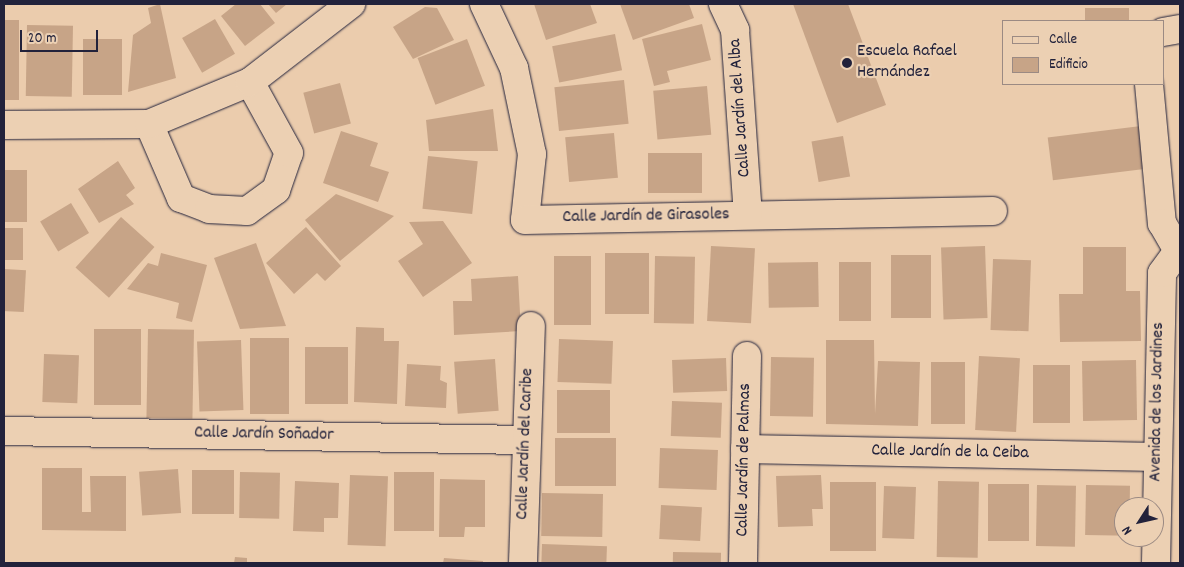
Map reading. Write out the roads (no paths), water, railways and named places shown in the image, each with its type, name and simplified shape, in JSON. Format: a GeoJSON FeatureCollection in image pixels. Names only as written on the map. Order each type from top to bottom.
{"type":"FeatureCollection","features":[{"type":"Feature","properties":{"kind":"street"},"geometry":{"type":"LineString","coordinates":[[4,125],[149,124],[250,82],[351,4]]}},
{"type":"Feature","properties":{"kind":"street","name":"Calle Jardín de Girasoles"},"geometry":{"type":"LineString","coordinates":[[484,4],[514,68],[532,154],[525,220],[992,211]]}},
{"type":"Feature","properties":{"kind":"street","name":"Calle Jardín del Alba"},"geometry":{"type":"LineString","coordinates":[[723,4],[735,30],[748,215]]}},
{"type":"Feature","properties":{"kind":"street"},"geometry":{"type":"LineString","coordinates":[[1164,32],[1180,29]]}},
{"type":"Feature","properties":{"kind":"street"},"geometry":{"type":"LineString","coordinates":[[149,124],[181,198],[209,209],[247,211],[276,190],[289,152],[250,82]]}},
{"type":"Feature","properties":{"kind":"street"},"geometry":{"type":"LineString","coordinates":[[1149,85],[1162,223],[1178,249]]}},
{"type":"Feature","properties":{"kind":"street","name":"Avenida de los Jardines"},"geometry":{"type":"LineString","coordinates":[[1156,563],[1156,457],[1162,274],[1178,249]]}},
{"type":"Feature","properties":{"kind":"street","name":"Calle Jardín del Caribe"},"geometry":{"type":"LineString","coordinates":[[523,563],[524,440],[531,326]]}},
{"type":"Feature","properties":{"kind":"street","name":"Calle Jardín de Palmas"},"geometry":{"type":"LineString","coordinates":[[743,563],[746,356]]}},
{"type":"Feature","properties":{"kind":"street","name":"Calle Jardín Soñador"},"geometry":{"type":"LineString","coordinates":[[4,431],[524,440]]}},
{"type":"Feature","properties":{"kind":"street","name":"Calle Jardín de la Ceiba"},"geometry":{"type":"LineString","coordinates":[[745,449],[1156,457]]}},
{"type":"Feature","properties":{"kind":"place","name":"Escuela Rafael Hernández"},"geometry":{"type":"Point","coordinates":[847,63]}}]}
